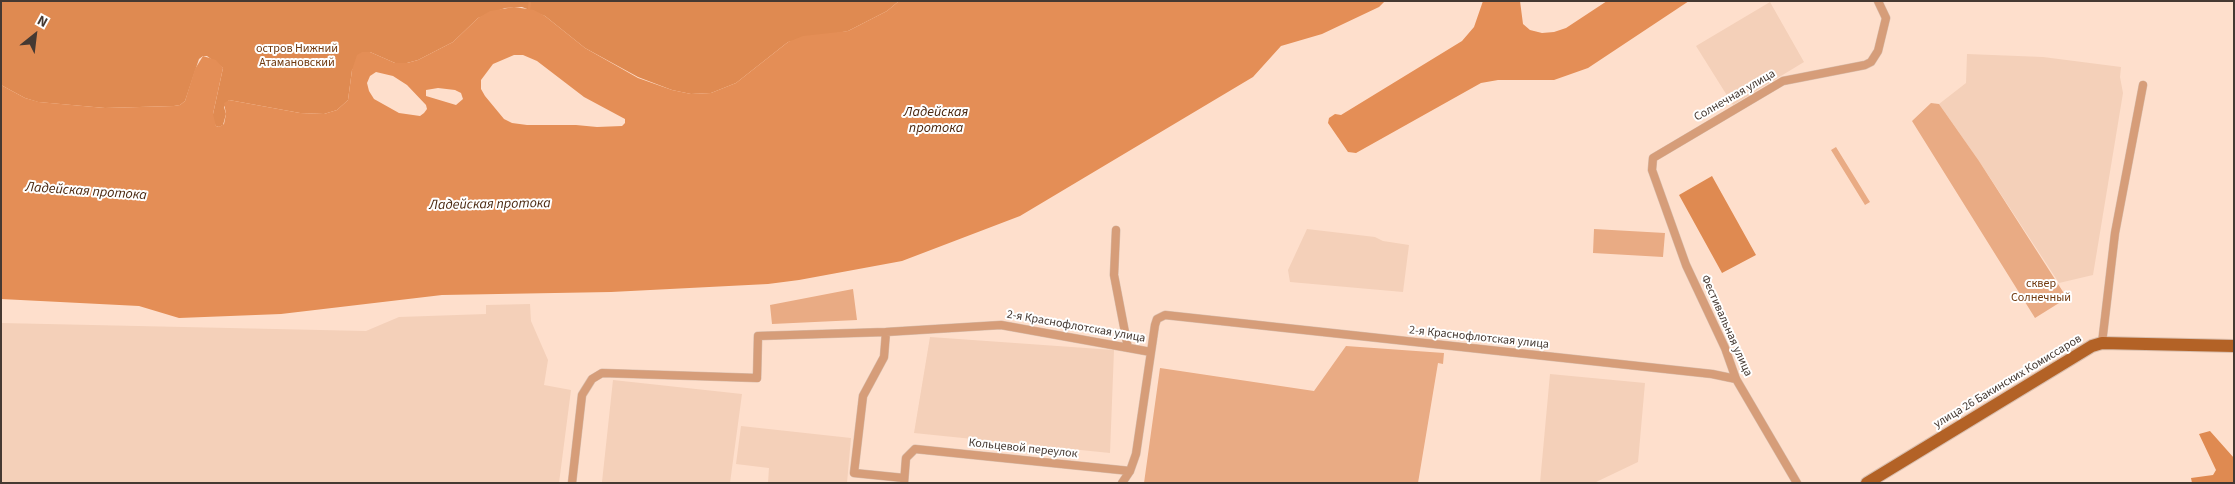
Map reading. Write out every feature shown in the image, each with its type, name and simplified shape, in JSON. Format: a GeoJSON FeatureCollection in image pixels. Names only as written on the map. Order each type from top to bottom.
{"type":"FeatureCollection","features":[{"type":"Feature","properties":{"kind":"main road","name":"улица 26 Бакинских Комиссаров"},"geometry":{"type":"LineString","coordinates":[[1867,483],[2007,400],[2083,350],[2102,343],[2234,346]]}},
{"type":"Feature","properties":{"kind":"street","name":"Солнечная улица"},"geometry":{"type":"LineString","coordinates":[[1652,170],[1653,158],[1666,148],[1783,81],[1865,65],[1871,62],[1878,51],[1886,18],[1878,1]]}},
{"type":"Feature","properties":{"kind":"street"},"geometry":{"type":"LineString","coordinates":[[2102,343],[2115,233],[2144,85]]}},
{"type":"Feature","properties":{"kind":"street","name":"Фестивальная улица"},"geometry":{"type":"LineString","coordinates":[[1652,170],[1686,265],[1725,348],[1736,379],[1797,483]]}},
{"type":"Feature","properties":{"kind":"street"},"geometry":{"type":"LineString","coordinates":[[1116,230],[1114,275],[1128,348]]}},
{"type":"Feature","properties":{"kind":"street","name":"2-я Краснофлотская улица"},"geometry":{"type":"LineString","coordinates":[[572,483],[582,395],[592,379],[602,373],[757,378],[758,336],[886,332],[1001,325],[1151,352],[1157,320],[1165,315],[1712,374],[1736,379]]}},
{"type":"Feature","properties":{"kind":"street"},"geometry":{"type":"LineString","coordinates":[[886,332],[884,357],[863,396],[854,473],[904,481]]}},
{"type":"Feature","properties":{"kind":"street"},"geometry":{"type":"LineString","coordinates":[[1122,483],[1130,471],[1136,454],[1151,352]]}},
{"type":"Feature","properties":{"kind":"street","name":"Кольцевой переулок"},"geometry":{"type":"LineString","coordinates":[[904,481],[906,458],[915,449],[1130,471]]}},
{"type":"Feature","properties":{"kind":"shaded area"},"geometry":{"type":"Polygon","coordinates":[[[1770,2],[1804,62],[1733,105],[1696,46],[1770,2]]]}},
{"type":"Feature","properties":{"kind":"shaded area"},"geometry":{"type":"Polygon","coordinates":[[[1967,54],[2043,57],[2121,67],[2120,77],[2123,93],[2093,275],[2059,283],[1939,104],[1966,83],[1967,54]]]}},
{"type":"Feature","properties":{"kind":"shaded area"},"geometry":{"type":"Polygon","coordinates":[[[1307,229],[1375,237],[1383,241],[1409,245],[1403,292],[1290,282],[1288,270],[1307,229]]]}},
{"type":"Feature","properties":{"kind":"shaded area"},"geometry":{"type":"Polygon","coordinates":[[[530,304],[531,321],[548,360],[544,385],[571,390],[559,483],[1,483],[1,323],[366,331],[399,317],[486,314],[486,305],[530,304]]]}},
{"type":"Feature","properties":{"kind":"shaded area"},"geometry":{"type":"Polygon","coordinates":[[[930,337],[1114,350],[1110,453],[914,433],[930,337]]]}},
{"type":"Feature","properties":{"kind":"shaded area"},"geometry":{"type":"Polygon","coordinates":[[[1550,374],[1645,383],[1638,462],[1594,483],[1540,483],[1550,374]]]}},
{"type":"Feature","properties":{"kind":"shaded area"},"geometry":{"type":"Polygon","coordinates":[[[613,380],[742,394],[730,483],[602,482],[613,380]]]}},
{"type":"Feature","properties":{"kind":"shaded area"},"geometry":{"type":"Polygon","coordinates":[[[741,426],[851,438],[847,483],[768,483],[769,468],[736,464],[741,426]]]}},
{"type":"Feature","properties":{"kind":"green space","name":"остров Нижний Атамановский"},"geometry":{"type":"Polygon","coordinates":[[[1,1],[899,1],[887,11],[848,31],[788,42],[736,83],[711,93],[691,94],[672,90],[638,77],[585,48],[545,16],[522,7],[505,8],[478,18],[453,42],[418,60],[407,63],[395,63],[370,52],[352,70],[348,100],[337,110],[324,114],[300,113],[229,100],[224,107],[226,114],[223,125],[219,127],[213,121],[213,114],[223,68],[207,56],[199,59],[185,101],[180,105],[174,106],[105,108],[38,102],[25,98],[1,85],[1,1]]]}},
{"type":"Feature","properties":{"kind":"green space","name":"сквер Солнечный"},"geometry":{"type":"Polygon","coordinates":[[[1931,103],[1939,104],[1979,161],[2067,298],[2035,318],[1912,121],[1931,103]]]}},
{"type":"Feature","properties":{"kind":"green space"},"geometry":{"type":"Polygon","coordinates":[[[1836,147],[1870,202],[1865,205],[1831,150],[1836,147]]]}},
{"type":"Feature","properties":{"kind":"green space"},"geometry":{"type":"Polygon","coordinates":[[[1712,176],[1756,255],[1722,273],[1679,195],[1712,176]]]}},
{"type":"Feature","properties":{"kind":"green space"},"geometry":{"type":"Polygon","coordinates":[[[1594,229],[1665,233],[1663,257],[1593,253],[1594,229]]]}},
{"type":"Feature","properties":{"kind":"green space"},"geometry":{"type":"Polygon","coordinates":[[[853,289],[857,320],[772,324],[770,305],[853,289]]]}},
{"type":"Feature","properties":{"kind":"green space"},"geometry":{"type":"Polygon","coordinates":[[[1346,346],[1444,353],[1443,364],[1438,363],[1418,483],[1144,483],[1160,368],[1314,391],[1346,346]]]}},
{"type":"Feature","properties":{"kind":"green space"},"geometry":{"type":"Polygon","coordinates":[[[2210,431],[2234,458],[2234,483],[2192,483],[2191,478],[2213,475],[2216,470],[2199,434],[2210,431]]]}},
{"type":"Feature","properties":{"kind":"water","name":"Ладейская протока"},"geometry":{"type":"Polygon","coordinates":[[[899,1],[1385,1],[1379,7],[1322,34],[1281,46],[1253,77],[1020,216],[902,261],[768,284],[611,292],[442,295],[281,314],[179,318],[139,306],[1,299],[1,85],[25,98],[39,102],[105,108],[174,106],[180,105],[185,101],[195,69],[203,56],[216,60],[223,68],[213,114],[216,126],[219,127],[224,124],[226,114],[224,103],[229,100],[300,113],[324,114],[337,110],[348,100],[352,70],[357,55],[362,52],[370,52],[395,63],[407,63],[418,60],[453,42],[478,18],[490,11],[514,7],[534,10],[545,16],[585,48],[638,78],[672,90],[691,94],[711,93],[736,83],[788,42],[803,36],[848,31],[887,11],[899,1]],[[514,55],[493,64],[481,80],[481,89],[485,96],[504,119],[512,123],[527,125],[597,127],[622,126],[625,123],[625,119],[584,97],[537,61],[523,55],[514,55]],[[376,72],[370,76],[367,83],[374,99],[399,113],[420,116],[427,109],[426,105],[407,85],[393,76],[376,72]],[[438,88],[426,90],[426,96],[456,105],[463,99],[461,93],[455,90],[438,88]]]}},
{"type":"Feature","properties":{"kind":"water"},"geometry":{"type":"Polygon","coordinates":[[[1483,1],[1520,1],[1523,24],[1530,30],[1542,33],[1566,28],[1607,1],[1689,1],[1588,68],[1554,80],[1498,80],[1481,83],[1356,153],[1348,152],[1328,123],[1329,118],[1335,114],[1341,115],[1462,41],[1474,27],[1483,1]]]}},
{"type":"Feature","properties":{"kind":"waterway"},"geometry":{"type":"LineString","coordinates":[[529,9],[530,1]]}}]}
